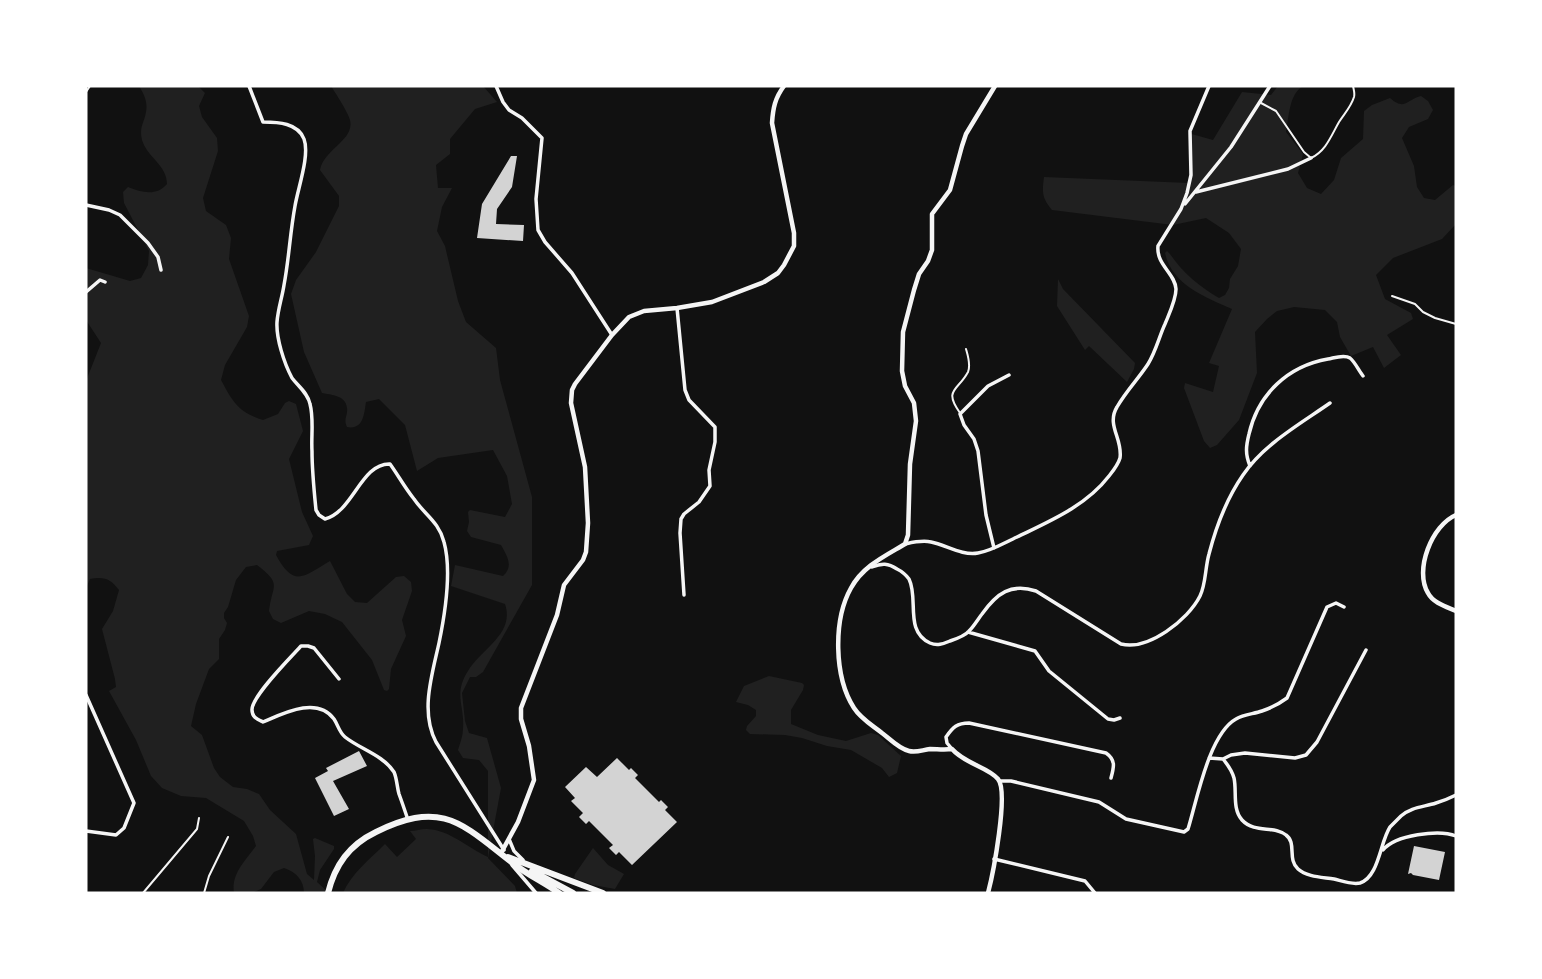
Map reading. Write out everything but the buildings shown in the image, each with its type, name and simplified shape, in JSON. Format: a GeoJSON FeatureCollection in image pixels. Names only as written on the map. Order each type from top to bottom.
{"type":"FeatureCollection","features":[{"type":"Feature","properties":{"kind":"main road"},"geometry":{"type":"LineString","coordinates":[[328,893],[337,867],[354,846],[375,832],[425,816],[451,820],[573,893]]}},
{"type":"Feature","properties":{"kind":"main road"},"geometry":{"type":"LineString","coordinates":[[504,853],[603,893]]}},
{"type":"Feature","properties":{"kind":"main road"},"geometry":{"type":"LineString","coordinates":[[504,853],[514,864],[559,893]]}},
{"type":"Feature","properties":{"kind":"street"},"geometry":{"type":"LineString","coordinates":[[249,86],[263,122],[281,122],[297,128],[303,136],[307,152],[294,208],[277,326],[278,341],[288,369],[310,402],[316,510],[318,515],[325,519],[334,516],[369,474],[385,463],[392,466],[415,500],[439,528],[445,543],[447,575],[440,640],[430,680],[429,724],[443,754],[504,853],[536,893]]}},
{"type":"Feature","properties":{"kind":"street"},"geometry":{"type":"LineString","coordinates":[[496,86],[509,110],[522,118],[542,138],[536,199],[538,230],[572,274],[612,335]]}},
{"type":"Feature","properties":{"kind":"street"},"geometry":{"type":"LineString","coordinates":[[504,853],[534,780],[521,708],[557,615],[564,585],[586,552],[586,467],[571,403],[572,390],[580,375],[629,317],[637,313],[712,302],[764,282],[778,273],[790,256],[794,246],[794,233],[772,123],[776,98],[784,86]]}},
{"type":"Feature","properties":{"kind":"street"},"geometry":{"type":"LineString","coordinates":[[905,544],[908,535],[910,464],[916,421],[914,403],[905,386],[902,371],[903,332],[919,274],[932,250],[932,214],[950,190],[966,134],[995,86]]}},
{"type":"Feature","properties":{"kind":"street"},"geometry":{"type":"LineString","coordinates":[[1181,209],[1191,175],[1190,131],[1209,86]]}},
{"type":"Feature","properties":{"kind":"street"},"geometry":{"type":"LineString","coordinates":[[952,749],[916,752],[905,750],[854,709],[848,698],[838,659],[838,636],[848,594],[863,572],[873,563],[905,544],[929,542],[976,554],[1052,520],[1096,492],[1120,457],[1112,424],[1113,414],[1149,363],[1169,315],[1176,290],[1160,260],[1158,246],[1181,209],[1231,147],[1270,86]]}},
{"type":"Feature","properties":{"kind":"street"},"geometry":{"type":"LineString","coordinates":[[1194,193],[1288,169],[1311,158]]}},
{"type":"Feature","properties":{"kind":"street"},"geometry":{"type":"LineString","coordinates":[[86,205],[108,209],[120,215],[158,257],[161,270]]}},
{"type":"Feature","properties":{"kind":"street"},"geometry":{"type":"LineString","coordinates":[[86,292],[100,281],[105,282]]}},
{"type":"Feature","properties":{"kind":"street"},"geometry":{"type":"LineString","coordinates":[[677,308],[685,390],[689,400],[715,427],[709,470],[710,486],[699,502],[681,519],[684,595]]}},
{"type":"Feature","properties":{"kind":"street"},"geometry":{"type":"LineString","coordinates":[[1250,466],[1245,450],[1256,411],[1274,385],[1289,373],[1316,361],[1344,356],[1350,358],[1363,376]]}},
{"type":"Feature","properties":{"kind":"street"},"geometry":{"type":"LineString","coordinates":[[994,548],[986,515],[978,451],[960,414],[988,386],[1009,375]]}},
{"type":"Feature","properties":{"kind":"street"},"geometry":{"type":"LineString","coordinates":[[863,572],[884,563],[896,568],[909,579],[915,625],[927,642],[937,645],[968,632],[993,601],[1006,590],[1023,587],[1036,591],[1121,644],[1135,646],[1165,633],[1187,614],[1202,593],[1209,556],[1222,515],[1233,491],[1250,466],[1274,442],[1330,403]]}},
{"type":"Feature","properties":{"kind":"street"},"geometry":{"type":"LineString","coordinates":[[1456,516],[1447,519],[1434,534],[1424,563],[1424,576],[1428,595],[1437,603],[1456,611]]}},
{"type":"Feature","properties":{"kind":"street"},"geometry":{"type":"LineString","coordinates":[[1000,781],[1011,781],[1099,802],[1126,818],[1184,832],[1188,829],[1209,758],[1223,731],[1235,719],[1261,712],[1287,698],[1327,607],[1336,603],[1344,607]]}},
{"type":"Feature","properties":{"kind":"street"},"geometry":{"type":"LineString","coordinates":[[968,632],[1035,651],[1049,671],[1108,719],[1120,718]]}},
{"type":"Feature","properties":{"kind":"street"},"geometry":{"type":"LineString","coordinates":[[340,679],[314,648],[301,646],[261,691],[251,711],[253,716],[263,722],[312,706],[328,713],[343,736],[376,756],[395,774],[408,820]]}},
{"type":"Feature","properties":{"kind":"street"},"geometry":{"type":"LineString","coordinates":[[1223,760],[1231,755],[1245,753],[1295,758],[1306,755],[1317,742],[1366,650]]}},
{"type":"Feature","properties":{"kind":"street"},"geometry":{"type":"LineString","coordinates":[[86,695],[134,803],[124,828],[116,835],[86,831]]}},
{"type":"Feature","properties":{"kind":"street"},"geometry":{"type":"LineString","coordinates":[[988,893],[1000,823],[1000,781],[994,775],[960,758],[952,749],[946,737],[953,728],[960,723],[970,723],[1106,753],[1112,757],[1114,763],[1111,778]]}},
{"type":"Feature","properties":{"kind":"street"},"geometry":{"type":"LineString","coordinates":[[1209,758],[1223,760],[1229,766],[1234,777],[1237,811],[1248,825],[1286,834],[1292,843],[1293,863],[1308,874],[1353,883],[1361,883],[1373,872],[1389,829],[1402,815],[1414,808],[1438,803],[1456,795]]}},
{"type":"Feature","properties":{"kind":"street"},"geometry":{"type":"LineString","coordinates":[[1379,855],[1387,845],[1396,840],[1422,834],[1450,833],[1456,836]]}},
{"type":"Feature","properties":{"kind":"street"},"geometry":{"type":"LineString","coordinates":[[509,839],[514,850],[527,864]]}},
{"type":"Feature","properties":{"kind":"street"},"geometry":{"type":"LineString","coordinates":[[995,859],[1085,881],[1095,893]]}},
{"type":"Feature","properties":{"kind":"lane"},"geometry":{"type":"LineString","coordinates":[[86,92],[90,86]]}},
{"type":"Feature","properties":{"kind":"lane"},"geometry":{"type":"LineString","coordinates":[[1260,103],[1276,111],[1311,158],[1328,143],[1350,107],[1355,95],[1353,86]]}},
{"type":"Feature","properties":{"kind":"lane"},"geometry":{"type":"LineString","coordinates":[[1392,296],[1415,304],[1435,318],[1456,324]]}},
{"type":"Feature","properties":{"kind":"lane"},"geometry":{"type":"LineString","coordinates":[[960,414],[952,402],[952,395],[968,372],[966,349]]}},
{"type":"Feature","properties":{"kind":"lane"},"geometry":{"type":"LineString","coordinates":[[144,893],[197,829],[199,818]]}},
{"type":"Feature","properties":{"kind":"lane"},"geometry":{"type":"LineString","coordinates":[[204,893],[228,837]]}},
{"type":"Feature","properties":{"kind":"shaded area"},"geometry":{"type":"Polygon","coordinates":[[[139,86],[198,86],[205,93],[199,106],[202,117],[217,138],[218,151],[203,198],[206,211],[226,225],[231,238],[229,259],[249,316],[247,327],[225,365],[221,380],[237,405],[263,420],[278,414],[289,401],[296,404],[303,431],[289,459],[302,512],[313,536],[309,545],[277,551],[276,555],[294,576],[306,575],[330,561],[347,594],[355,602],[367,603],[396,577],[404,576],[411,582],[412,591],[402,620],[406,636],[391,669],[387,691],[384,690],[372,660],[342,622],[325,614],[309,611],[281,623],[273,619],[269,611],[273,581],[257,565],[246,567],[236,580],[224,613],[227,623],[219,639],[219,659],[209,669],[196,704],[191,726],[202,735],[220,777],[233,787],[259,794],[270,810],[296,834],[307,874],[314,880],[313,839],[334,846],[320,870],[317,882],[329,893],[304,893],[303,884],[298,877],[284,868],[274,872],[261,889],[252,893],[234,893],[237,874],[256,846],[244,821],[206,798],[181,796],[162,788],[151,776],[136,740],[109,691],[116,687],[102,629],[113,611],[119,590],[103,578],[90,579],[86,588],[86,381],[101,343],[86,320],[86,268],[130,281],[141,278],[148,265],[149,251],[124,203],[123,192],[128,187],[154,192],[167,184],[164,172],[142,140],[141,128],[146,105],[139,86]]]}},
{"type":"Feature","properties":{"kind":"shaded area"},"geometry":{"type":"Polygon","coordinates":[[[331,86],[483,86],[497,102],[475,109],[450,139],[450,154],[436,165],[438,188],[452,188],[442,207],[437,231],[445,246],[458,301],[466,322],[496,348],[500,380],[532,497],[532,585],[483,672],[476,677],[470,677],[462,693],[469,733],[487,738],[501,788],[488,858],[515,886],[517,893],[343,893],[356,873],[385,844],[397,857],[416,839],[410,831],[435,830],[488,857],[488,771],[479,760],[463,758],[458,750],[463,729],[460,693],[468,671],[496,640],[507,615],[505,604],[451,586],[455,565],[503,576],[506,572],[508,561],[501,545],[471,537],[467,531],[468,512],[470,510],[505,517],[512,504],[507,476],[493,450],[438,458],[417,471],[405,425],[379,399],[366,402],[360,424],[347,427],[344,400],[322,393],[304,352],[291,294],[296,280],[316,252],[339,206],[339,196],[320,170],[327,156],[344,139],[350,127],[347,112],[331,86]]]}},
{"type":"Feature","properties":{"kind":"shaded area"},"geometry":{"type":"Polygon","coordinates":[[[1278,86],[1303,86],[1292,100],[1286,132],[1303,154],[1298,173],[1307,188],[1321,194],[1334,180],[1341,158],[1363,139],[1364,111],[1390,98],[1399,104],[1421,96],[1428,101],[1433,110],[1428,119],[1409,127],[1402,138],[1414,166],[1417,187],[1424,198],[1435,200],[1453,185],[1456,186],[1456,224],[1442,239],[1393,258],[1376,275],[1385,299],[1411,313],[1413,319],[1387,335],[1401,355],[1384,368],[1373,347],[1351,356],[1340,337],[1337,322],[1325,310],[1294,307],[1277,311],[1255,332],[1257,373],[1239,420],[1217,445],[1210,448],[1204,441],[1184,388],[1185,383],[1213,392],[1219,366],[1209,363],[1232,309],[1182,282],[1169,264],[1165,253],[1167,251],[1192,279],[1219,298],[1225,295],[1229,288],[1230,279],[1238,266],[1241,249],[1229,233],[1206,218],[1173,225],[1052,210],[1044,195],[1044,177],[1189,183],[1188,133],[1213,140],[1242,92],[1271,95],[1278,86]]]}},
{"type":"Feature","properties":{"kind":"shaded area"},"geometry":{"type":"Polygon","coordinates":[[[1058,279],[1063,289],[1135,363],[1127,382],[1089,346],[1085,350],[1057,306],[1058,279]]]}},
{"type":"Feature","properties":{"kind":"shaded area"},"geometry":{"type":"Polygon","coordinates":[[[769,676],[804,685],[791,710],[791,724],[818,735],[846,741],[871,733],[878,735],[901,756],[897,773],[889,777],[882,768],[851,750],[785,735],[750,734],[746,730],[747,726],[756,716],[756,710],[736,702],[744,686],[769,676]]]}},
{"type":"Feature","properties":{"kind":"shaded area"},"geometry":{"type":"Polygon","coordinates":[[[593,848],[608,865],[624,874],[615,889],[574,878],[593,848]]]}}]}
